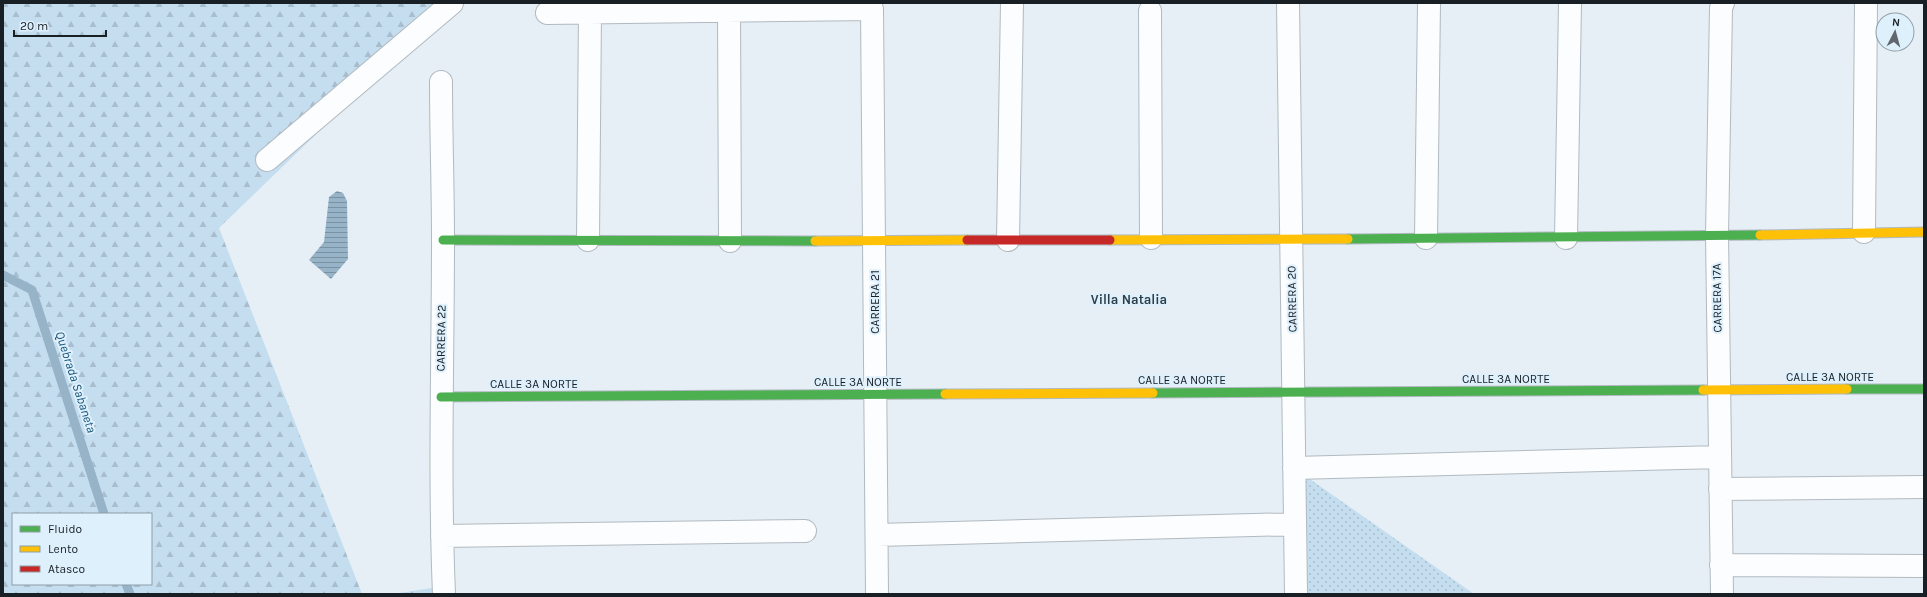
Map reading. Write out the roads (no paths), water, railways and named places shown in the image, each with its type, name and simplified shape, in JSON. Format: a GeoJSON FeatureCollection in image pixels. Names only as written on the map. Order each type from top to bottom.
{"type":"FeatureCollection","features":[{"type":"Feature","properties":{"kind":"street"},"geometry":{"type":"LineString","coordinates":[[267,160],[452,3]]}},
{"type":"Feature","properties":{"kind":"street"},"geometry":{"type":"LineString","coordinates":[[1008,240],[1012,3]]}},
{"type":"Feature","properties":{"kind":"street","name":"CARRERA 20"},"geometry":{"type":"LineString","coordinates":[[1288,3],[1296,594]]}},
{"type":"Feature","properties":{"kind":"street"},"geometry":{"type":"LineString","coordinates":[[1426,238],[1430,3]]}},
{"type":"Feature","properties":{"kind":"street"},"geometry":{"type":"LineString","coordinates":[[1566,238],[1570,3]]}},
{"type":"Feature","properties":{"kind":"street","name":"CARRERA 17A"},"geometry":{"type":"LineString","coordinates":[[1722,594],[1716,235],[1723,3]]}},
{"type":"Feature","properties":{"kind":"street"},"geometry":{"type":"LineString","coordinates":[[1864,232],[1866,3]]}},
{"type":"Feature","properties":{"kind":"street","name":"CARRERA 21"},"geometry":{"type":"LineString","coordinates":[[729,10],[872,9],[877,594]]}},
{"type":"Feature","properties":{"kind":"street"},"geometry":{"type":"LineString","coordinates":[[547,12],[729,10],[730,241]]}},
{"type":"Feature","properties":{"kind":"street"},"geometry":{"type":"LineString","coordinates":[[1150,11],[1151,238]]}},
{"type":"Feature","properties":{"kind":"street"},"geometry":{"type":"LineString","coordinates":[[588,240],[590,12]]}},
{"type":"Feature","properties":{"kind":"street","name":"CARRERA 22"},"geometry":{"type":"LineString","coordinates":[[441,82],[443,240],[440,397],[444,594]]}},
{"type":"Feature","properties":{"kind":"street"},"geometry":{"type":"LineString","coordinates":[[443,240],[730,241],[1151,238],[1566,238],[1924,232]]}},
{"type":"Feature","properties":{"kind":"street","name":"CALLE 3A NORTE"},"geometry":{"type":"LineString","coordinates":[[440,397],[1924,389]]}},
{"type":"Feature","properties":{"kind":"street"},"geometry":{"type":"LineString","coordinates":[[1294,468],[1720,457]]}},
{"type":"Feature","properties":{"kind":"street"},"geometry":{"type":"LineString","coordinates":[[1720,489],[1924,487]]}},
{"type":"Feature","properties":{"kind":"street"},"geometry":{"type":"LineString","coordinates":[[877,535],[1294,524]]}},
{"type":"Feature","properties":{"kind":"street"},"geometry":{"type":"LineString","coordinates":[[442,536],[805,531]]}},
{"type":"Feature","properties":{"kind":"street"},"geometry":{"type":"LineString","coordinates":[[1721,565],[1924,566]]}},
{"type":"Feature","properties":{"kind":"waterway","name":"Quebrada Sabaneta"},"geometry":{"type":"LineString","coordinates":[[3,275],[32,290],[104,513]]}},
{"type":"Feature","properties":{"kind":"waterway","name":"Quebrada Sabaneta"},"geometry":{"type":"LineString","coordinates":[[126,585],[130,594]]}},
{"type":"Feature","properties":{"kind":"district","name":"Villa Natalia"},"geometry":{"type":"Point","coordinates":[1129,299]}}]}
